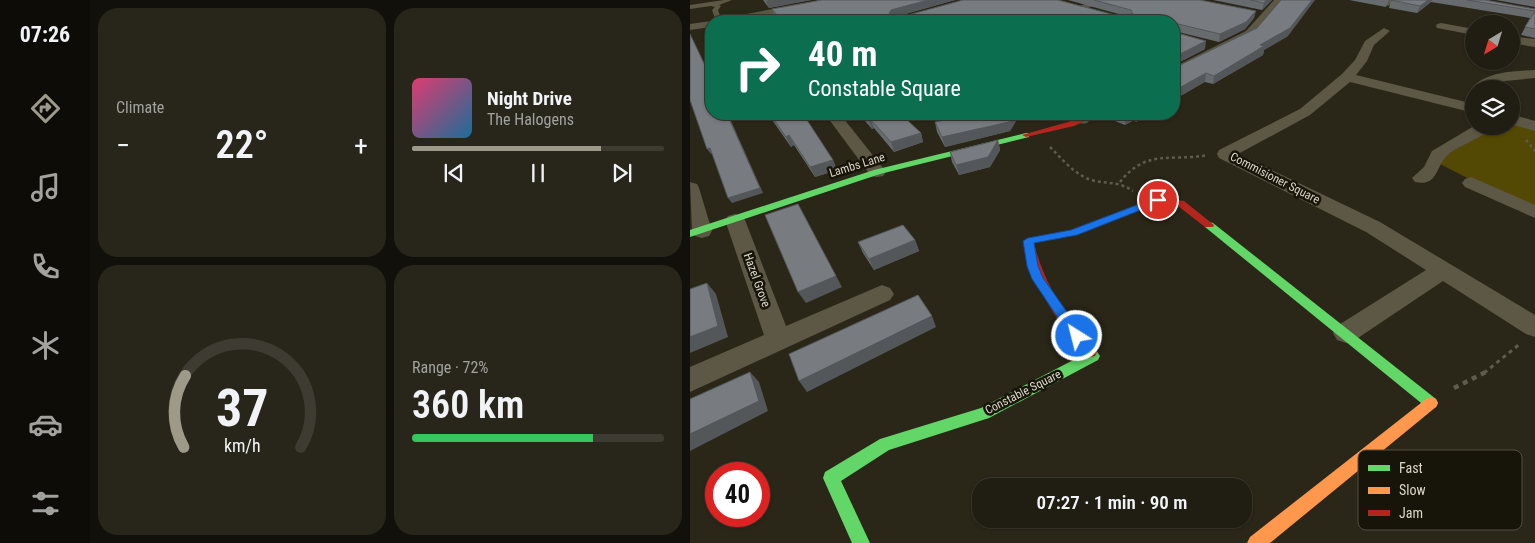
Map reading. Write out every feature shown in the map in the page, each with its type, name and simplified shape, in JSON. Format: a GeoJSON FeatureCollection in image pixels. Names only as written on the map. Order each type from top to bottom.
{"type":"FeatureCollection","features":[{"type":"Feature","properties":{"kind":"street"},"geometry":{"type":"LineString","coordinates":[[775,15],[837,0]]}},
{"type":"Feature","properties":{"kind":"street"},"geometry":{"type":"LineString","coordinates":[[1080,8],[1104,0]]}},
{"type":"Feature","properties":{"kind":"street"},"geometry":{"type":"LineString","coordinates":[[1180,69],[1252,31],[1261,15],[1278,0]]}},
{"type":"Feature","properties":{"kind":"street"},"geometry":{"type":"LineString","coordinates":[[1066,4],[1098,14]]}},
{"type":"Feature","properties":{"kind":"street"},"geometry":{"type":"LineString","coordinates":[[690,28],[705,25]]}},
{"type":"Feature","properties":{"kind":"street"},"geometry":{"type":"LineString","coordinates":[[1441,26],[1465,29]]}},
{"type":"Feature","properties":{"kind":"street"},"geometry":{"type":"LineString","coordinates":[[1367,27],[1397,34]]}},
{"type":"Feature","properties":{"kind":"street","name":"Commisioner Square"},"geometry":{"type":"LineString","coordinates":[[1225,154],[1305,112],[1347,76],[1361,61],[1369,42],[1384,31]]}},
{"type":"Feature","properties":{"kind":"street"},"geometry":{"type":"LineString","coordinates":[[1520,40],[1535,43]]}},
{"type":"Feature","properties":{"kind":"street"},"geometry":{"type":"LineString","coordinates":[[1202,43],[1220,48]]}},
{"type":"Feature","properties":{"kind":"street"},"geometry":{"type":"LineString","coordinates":[[1494,80],[1535,74]]}},
{"type":"Feature","properties":{"kind":"street"},"geometry":{"type":"LineString","coordinates":[[1347,76],[1465,102]]}},
{"type":"Feature","properties":{"kind":"street"},"geometry":{"type":"LineString","coordinates":[[837,120],[877,172]]}},
{"type":"Feature","properties":{"kind":"street","name":"Lambs Lane"},"geometry":{"type":"LineString","coordinates":[[696,232],[877,172],[1035,133],[1079,120]]}},
{"type":"Feature","properties":{"kind":"street"},"geometry":{"type":"LineString","coordinates":[[1520,122],[1535,126]]}},
{"type":"Feature","properties":{"kind":"street"},"geometry":{"type":"LineString","coordinates":[[1421,178],[1431,170],[1438,155],[1470,135]]}},
{"type":"Feature","properties":{"kind":"street","name":"Commisioner Square"},"geometry":{"type":"LineString","coordinates":[[1225,154],[1285,185],[1350,215],[1442,270],[1530,333]]}},
{"type":"Feature","properties":{"kind":"street"},"geometry":{"type":"LineString","coordinates":[[1471,183],[1535,212]]}},
{"type":"Feature","properties":{"kind":"street"},"geometry":{"type":"LineString","coordinates":[[690,188],[696,232]]}},
{"type":"Feature","properties":{"kind":"street","name":"Constable Square"},"geometry":{"type":"LineString","coordinates":[[861,543],[832,478],[885,444],[984,413],[1093,356],[1044,290],[1033,266],[1028,241],[1073,232],[1158,200],[1181,203],[1432,402]]}},
{"type":"Feature","properties":{"kind":"street","name":"Hazel Grove"},"geometry":{"type":"LineString","coordinates":[[735,220],[779,340]]}},
{"type":"Feature","properties":{"kind":"street"},"geometry":{"type":"LineString","coordinates":[[1346,333],[1442,270]]}},
{"type":"Feature","properties":{"kind":"street"},"geometry":{"type":"LineString","coordinates":[[690,380],[882,295]]}},
{"type":"Feature","properties":{"kind":"street"},"geometry":{"type":"LineString","coordinates":[[1372,450],[1432,402]]}},
{"type":"Feature","properties":{"kind":"street"},"geometry":{"type":"LineString","coordinates":[[1256,543],[1358,461]]}},
{"type":"Feature","properties":{"kind":"lane"},"geometry":{"type":"LineString","coordinates":[[706,12],[730,0]]}},
{"type":"Feature","properties":{"kind":"lane"},"geometry":{"type":"LineString","coordinates":[[690,7],[715,8]]}},
{"type":"Feature","properties":{"kind":"lane"},"geometry":{"type":"LineString","coordinates":[[715,8],[717,15]]}},
{"type":"Feature","properties":{"kind":"path"},"geometry":{"type":"LineString","coordinates":[[1035,133],[1082,176],[1099,182],[1120,182],[1148,203]]}},
{"type":"Feature","properties":{"kind":"path"},"geometry":{"type":"LineString","coordinates":[[1120,182],[1131,167],[1146,161],[1168,157],[1200,157],[1213,152],[1225,154]]}},
{"type":"Feature","properties":{"kind":"path"},"geometry":{"type":"LineString","coordinates":[[1432,402],[1440,393],[1471,381],[1491,370],[1530,333]]}},
{"type":"Feature","properties":{"kind":"shaded area"},"geometry":{"type":"Polygon","coordinates":[[[1520,124],[1535,128],[1535,209],[1495,192],[1440,164],[1445,156],[1478,135],[1520,135],[1520,124]]]}},
{"type":"Feature","properties":{"kind":"building"},"geometry":{"type":"Polygon","coordinates":[[[822,0],[928,0],[891,10],[889,14],[908,15],[777,15],[772,9],[822,0]]]}},
{"type":"Feature","properties":{"kind":"building"},"geometry":{"type":"Polygon","coordinates":[[[963,0],[1058,0],[1115,15],[908,15],[963,0]]]}},
{"type":"Feature","properties":{"kind":"building"},"geometry":{"type":"Polygon","coordinates":[[[1094,0],[1200,0],[1256,11],[1246,22],[1220,34],[1180,24],[1180,15],[1115,15],[1133,14],[1131,10],[1094,0]]]}},
{"type":"Feature","properties":{"kind":"building"},"geometry":{"type":"Polygon","coordinates":[[[1250,0],[1266,0],[1264,3],[1250,0]]]}},
{"type":"Feature","properties":{"kind":"building"},"geometry":{"type":"Polygon","coordinates":[[[1281,0],[1312,0],[1290,28],[1260,45],[1264,46],[1214,76],[1206,73],[1180,88],[1180,65],[1257,28],[1281,0]]]}},
{"type":"Feature","properties":{"kind":"building"},"geometry":{"type":"Polygon","coordinates":[[[1391,0],[1428,0],[1420,6],[1391,0]]]}},
{"type":"Feature","properties":{"kind":"building"},"geometry":{"type":"Polygon","coordinates":[[[1467,0],[1485,0],[1535,9],[1535,11],[1467,0]]]}},
{"type":"Feature","properties":{"kind":"building"},"geometry":{"type":"Polygon","coordinates":[[[1535,11],[1535,29],[1525,27],[1535,11]]]}},
{"type":"Feature","properties":{"kind":"building"},"geometry":{"type":"Polygon","coordinates":[[[690,34],[705,65],[705,120],[730,120],[760,188],[728,198],[710,148],[707,149],[690,100],[690,34]]]}},
{"type":"Feature","properties":{"kind":"building"},"geometry":{"type":"Polygon","coordinates":[[[1180,34],[1206,41],[1180,54],[1180,34]]]}},
{"type":"Feature","properties":{"kind":"building"},"geometry":{"type":"Polygon","coordinates":[[[774,120],[807,120],[833,160],[810,167],[789,135],[786,137],[774,120]]]}},
{"type":"Feature","properties":{"kind":"building"},"geometry":{"type":"Polygon","coordinates":[[[871,120],[907,120],[921,133],[891,142],[871,120]]]}},
{"type":"Feature","properties":{"kind":"building"},"geometry":{"type":"Polygon","coordinates":[[[945,120],[1010,120],[1009,122],[942,137],[935,122],[945,120]]]}},
{"type":"Feature","properties":{"kind":"building"},"geometry":{"type":"Polygon","coordinates":[[[998,140],[988,157],[956,165],[950,152],[998,140]]]}},
{"type":"Feature","properties":{"kind":"building"},"geometry":{"type":"Polygon","coordinates":[[[798,204],[836,276],[798,292],[765,215],[798,204]]]}},
{"type":"Feature","properties":{"kind":"building"},"geometry":{"type":"Polygon","coordinates":[[[903,225],[915,240],[869,259],[858,242],[903,225]]]}},
{"type":"Feature","properties":{"kind":"building"},"geometry":{"type":"Polygon","coordinates":[[[707,283],[718,326],[690,337],[690,289],[707,283]]]}},
{"type":"Feature","properties":{"kind":"building"},"geometry":{"type":"Polygon","coordinates":[[[918,295],[932,316],[799,381],[789,354],[918,295]]]}},
{"type":"Feature","properties":{"kind":"building"},"geometry":{"type":"Polygon","coordinates":[[[750,372],[759,401],[690,434],[690,399],[750,372]]]}},
{"type":"Feature","properties":{"kind":"traffic: fast"},"geometry":{"type":"LineString","coordinates":[[690,234],[877,172],[1026,135]]}},
{"type":"Feature","properties":{"kind":"traffic: fast"},"geometry":{"type":"LineString","coordinates":[[1209,225],[1431,403]]}},
{"type":"Feature","properties":{"kind":"traffic: fast"},"geometry":{"type":"LineString","coordinates":[[861,543],[831,478],[885,444],[984,413],[1093,356],[1090,352]]}},
{"type":"Feature","properties":{"kind":"traffic: slow"},"geometry":{"type":"LineString","coordinates":[[1372,450],[1431,403]]}},
{"type":"Feature","properties":{"kind":"traffic: slow"},"geometry":{"type":"LineString","coordinates":[[1256,543],[1358,461]]}},
{"type":"Feature","properties":{"kind":"traffic: jam"},"geometry":{"type":"LineString","coordinates":[[1026,135],[1081,120]]}},
{"type":"Feature","properties":{"kind":"traffic: jam"},"geometry":{"type":"LineString","coordinates":[[1090,352],[1060,314],[1044,286],[1037,272],[1028,241],[1073,233],[1158,200],[1181,203],[1209,225]]}},
{"type":"Feature","properties":{"kind":"route"},"geometry":{"type":"LineString","coordinates":[[1077,336],[1038,279],[1029,251],[1028,241],[1058,236],[1083,229],[1158,200]]}}]}
